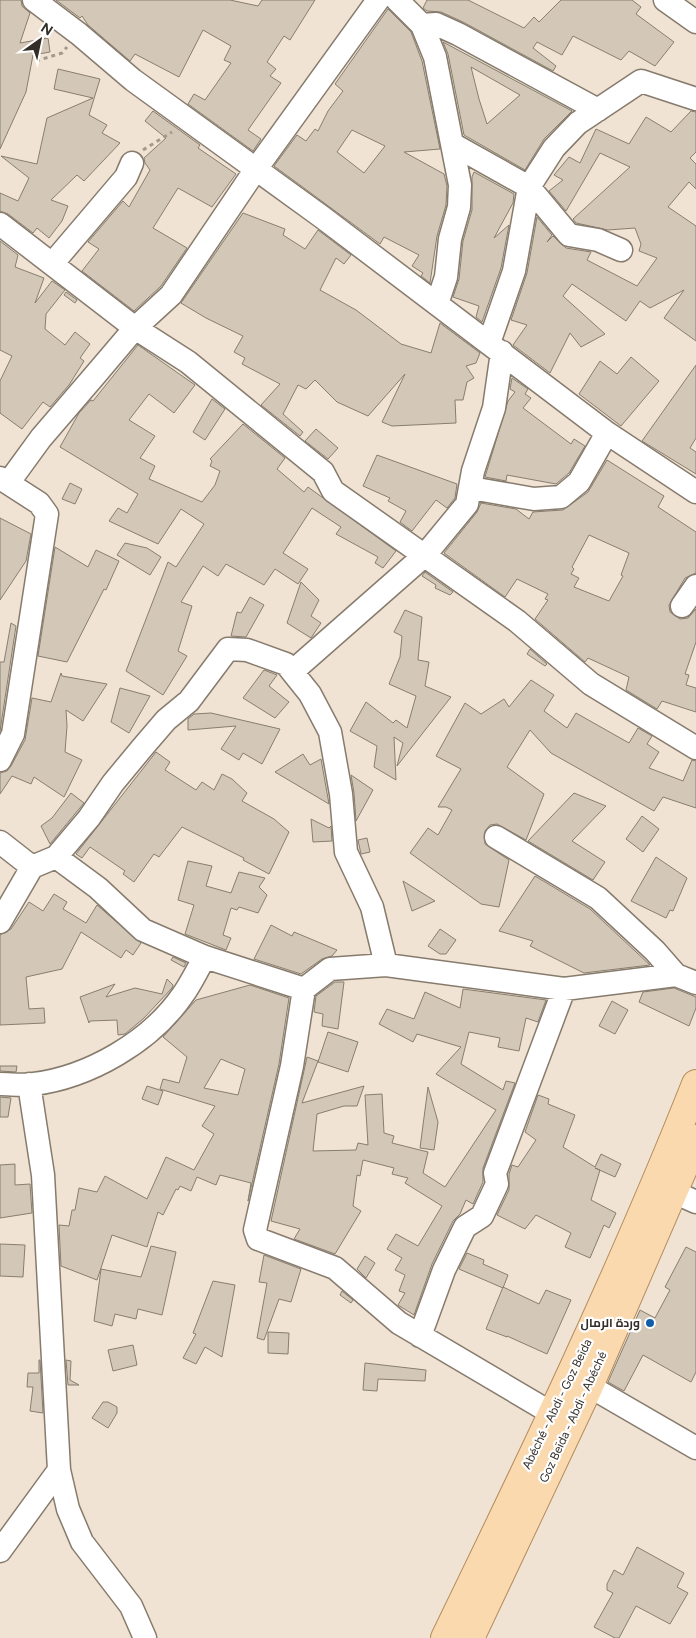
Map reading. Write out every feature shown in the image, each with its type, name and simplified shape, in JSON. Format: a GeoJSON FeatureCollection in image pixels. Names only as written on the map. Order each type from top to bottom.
{"type":"FeatureCollection","features":[{"type":"Feature","properties":{"kind":"main road","name":"Abéché - Abdi - Goz Beïda"},"geometry":{"type":"LineString","coordinates":[[445,1638],[592,1332],[676,1192],[696,1084]]}},
{"type":"Feature","properties":{"kind":"main road","name":"Goz Beïda - Abdi - Abéché"},"geometry":{"type":"LineString","coordinates":[[470,1638],[589,1386],[676,1192],[696,1139]]}},
{"type":"Feature","properties":{"kind":"street"},"geometry":{"type":"LineString","coordinates":[[34,0],[79,34],[133,80],[256,169],[607,433],[696,492]]}},
{"type":"Feature","properties":{"kind":"street"},"geometry":{"type":"LineString","coordinates":[[0,760],[14,734],[47,514],[39,503],[5,480],[135,328],[171,294],[256,169],[378,0]]}},
{"type":"Feature","properties":{"kind":"street"},"geometry":{"type":"LineString","coordinates":[[397,0],[422,25],[435,57],[454,145],[460,186],[460,207],[450,239],[446,277],[437,304]]}},
{"type":"Feature","properties":{"kind":"street"},"geometry":{"type":"LineString","coordinates":[[665,0],[696,22]]}},
{"type":"Feature","properties":{"kind":"street"},"geometry":{"type":"LineString","coordinates":[[422,25],[436,24],[458,34],[598,110]]}},
{"type":"Feature","properties":{"kind":"street"},"geometry":{"type":"LineString","coordinates":[[293,671],[425,555],[467,504],[473,471],[494,408],[495,348],[514,271],[530,187],[554,148],[578,123],[641,81],[696,100]]}},
{"type":"Feature","properties":{"kind":"street"},"geometry":{"type":"LineString","coordinates":[[454,145],[530,187],[569,235],[598,240],[621,250]]}},
{"type":"Feature","properties":{"kind":"street"},"geometry":{"type":"LineString","coordinates":[[52,264],[126,177],[132,163]]}},
{"type":"Feature","properties":{"kind":"street"},"geometry":{"type":"LineString","coordinates":[[0,224],[135,328],[188,362],[323,472],[334,491],[517,621],[591,684],[696,748]]}},
{"type":"Feature","properties":{"kind":"street"},"geometry":{"type":"LineString","coordinates":[[471,488],[534,499],[562,497],[579,482],[607,433]]}},
{"type":"Feature","properties":{"kind":"street"},"geometry":{"type":"LineString","coordinates":[[682,606],[696,586]]}},
{"type":"Feature","properties":{"kind":"street"},"geometry":{"type":"LineString","coordinates":[[0,922],[32,867],[56,857],[89,818],[124,769],[166,720],[189,701],[228,649],[237,648],[270,657],[286,664],[310,694],[330,732],[342,794],[346,852],[372,907],[386,964]]}},
{"type":"Feature","properties":{"kind":"street"},"geometry":{"type":"LineString","coordinates":[[496,837],[598,898],[686,979]]}},
{"type":"Feature","properties":{"kind":"street"},"geometry":{"type":"LineString","coordinates":[[0,842],[32,867]]}},
{"type":"Feature","properties":{"kind":"street"},"geometry":{"type":"LineString","coordinates":[[56,857],[98,888],[143,930],[205,957],[304,989]]}},
{"type":"Feature","properties":{"kind":"street"},"geometry":{"type":"LineString","coordinates":[[0,1084],[29,1084],[88,1070],[135,1044],[181,997],[205,957]]}},
{"type":"Feature","properties":{"kind":"street"},"geometry":{"type":"LineString","coordinates":[[553,1414],[399,1324],[335,1268],[258,1239],[255,1230],[292,1066],[304,989],[330,969],[386,964],[564,989],[686,979]]}},
{"type":"Feature","properties":{"kind":"street"},"geometry":{"type":"LineString","coordinates":[[420,1336],[444,1270],[465,1227],[482,1216],[497,1184],[495,1172],[564,989]]}},
{"type":"Feature","properties":{"kind":"street"},"geometry":{"type":"LineString","coordinates":[[29,1084],[43,1175],[59,1470],[68,1509],[82,1542],[130,1606],[140,1635]]}},
{"type":"Feature","properties":{"kind":"street"},"geometry":{"type":"LineString","coordinates":[[589,1386],[696,1448]]}},
{"type":"Feature","properties":{"kind":"street"},"geometry":{"type":"LineString","coordinates":[[0,1551],[59,1470]]}},
{"type":"Feature","properties":{"kind":"path"},"geometry":{"type":"LineString","coordinates":[[36,61],[62,53],[79,34]]}},
{"type":"Feature","properties":{"kind":"path"},"geometry":{"type":"LineString","coordinates":[[132,163],[144,149],[190,121]]}},
{"type":"Feature","properties":{"kind":"building"},"geometry":{"type":"Polygon","coordinates":[[[0,0],[21,0],[22,6],[30,13],[20,43],[48,38],[50,52],[33,55],[26,92],[0,149],[0,0]]]}},
{"type":"Feature","properties":{"kind":"building"},"geometry":{"type":"Polygon","coordinates":[[[56,0],[230,0],[258,6],[262,0],[315,0],[290,40],[284,36],[267,62],[276,69],[270,76],[281,83],[248,130],[261,139],[253,151],[188,104],[194,94],[205,100],[231,63],[224,60],[231,46],[203,30],[179,77],[135,54],[130,61],[88,25],[82,16],[80,18],[56,0]]]}},
{"type":"Feature","properties":{"kind":"building"},"geometry":{"type":"Polygon","coordinates":[[[427,0],[468,0],[524,28],[534,17],[539,22],[561,0],[632,0],[641,7],[636,14],[674,42],[655,66],[629,51],[621,60],[573,36],[562,55],[537,42],[533,48],[556,66],[553,71],[463,22],[441,12],[427,11],[423,8],[427,0]]]}},
{"type":"Feature","properties":{"kind":"building"},"geometry":{"type":"Polygon","coordinates":[[[388,9],[411,32],[422,61],[440,149],[404,152],[444,174],[447,186],[446,205],[437,236],[430,283],[421,276],[423,273],[412,266],[419,255],[384,237],[380,244],[274,166],[297,135],[306,141],[315,129],[318,131],[328,111],[343,91],[335,84],[388,9]],[[352,130],[337,152],[364,173],[385,146],[352,130]]]}},
{"type":"Feature","properties":{"kind":"building"},"geometry":{"type":"Polygon","coordinates":[[[443,42],[572,111],[544,139],[525,170],[464,135],[448,54],[443,42]],[[471,67],[487,124],[520,95],[471,67]]]}},
{"type":"Feature","properties":{"kind":"building"},"geometry":{"type":"Polygon","coordinates":[[[58,69],[100,79],[89,115],[107,125],[102,133],[120,143],[84,181],[77,175],[51,200],[68,206],[62,221],[49,238],[37,228],[33,233],[8,214],[0,211],[0,193],[18,201],[29,178],[1,156],[37,164],[47,118],[93,98],[54,89],[58,69]]]}},
{"type":"Feature","properties":{"kind":"building"},"geometry":{"type":"Polygon","coordinates":[[[153,111],[200,145],[198,148],[236,174],[212,207],[178,188],[153,228],[187,248],[161,286],[134,311],[82,271],[99,249],[88,242],[123,201],[129,207],[150,170],[144,158],[166,138],[145,121],[153,111]]]}},
{"type":"Feature","properties":{"kind":"building"},"geometry":{"type":"Polygon","coordinates":[[[691,111],[696,112],[696,152],[690,158],[696,164],[696,189],[689,182],[668,207],[696,226],[696,341],[664,318],[684,290],[650,308],[640,301],[626,321],[572,284],[563,296],[605,334],[581,347],[570,333],[550,373],[513,345],[527,325],[511,320],[527,273],[537,217],[552,235],[547,242],[553,236],[566,248],[591,252],[587,260],[637,286],[657,258],[639,251],[641,244],[635,228],[608,230],[576,223],[573,219],[630,167],[600,153],[566,211],[549,191],[563,180],[554,175],[569,157],[580,163],[596,129],[629,144],[646,117],[671,132],[691,111]]]}},
{"type":"Feature","properties":{"kind":"building"},"geometry":{"type":"Polygon","coordinates":[[[474,172],[514,194],[513,203],[494,238],[509,225],[501,268],[482,322],[476,317],[479,306],[453,297],[459,279],[463,241],[472,210],[472,177],[474,172]]]}},
{"type":"Feature","properties":{"kind":"building"},"geometry":{"type":"Polygon","coordinates":[[[243,213],[285,229],[283,235],[305,249],[318,230],[351,255],[344,264],[336,258],[320,290],[356,310],[401,344],[431,353],[440,323],[480,353],[476,363],[466,366],[474,378],[467,382],[463,400],[455,400],[456,423],[392,426],[382,422],[405,374],[368,416],[337,402],[315,380],[306,389],[298,385],[283,414],[303,432],[300,436],[261,405],[280,384],[242,364],[245,358],[234,352],[243,336],[181,303],[243,213]]]}},
{"type":"Feature","properties":{"kind":"building"},"geometry":{"type":"Polygon","coordinates":[[[0,241],[18,255],[15,267],[44,278],[35,303],[52,281],[65,290],[46,314],[45,329],[65,345],[75,332],[90,344],[80,358],[84,361],[69,385],[50,407],[43,402],[22,429],[0,413],[0,381],[12,356],[0,350],[0,241]]]}},
{"type":"Feature","properties":{"kind":"building"},"geometry":{"type":"Polygon","coordinates":[[[66,292],[77,300],[75,303],[64,295],[66,292]]]}},
{"type":"Feature","properties":{"kind":"building"},"geometry":{"type":"Polygon","coordinates":[[[138,345],[195,385],[174,413],[149,394],[129,420],[155,436],[140,458],[155,466],[149,479],[202,502],[215,485],[220,471],[210,466],[212,461],[210,459],[243,424],[285,458],[277,469],[304,492],[308,487],[396,551],[383,568],[375,563],[378,557],[336,534],[341,527],[312,508],[283,553],[308,569],[298,584],[275,569],[264,585],[226,564],[218,576],[203,566],[181,602],[192,606],[178,651],[187,656],[163,695],[126,671],[168,562],[176,567],[204,524],[181,509],[158,544],[109,521],[118,508],[127,513],[138,494],[60,447],[79,413],[91,400],[93,401],[138,345]]]}},
{"type":"Feature","properties":{"kind":"building"},"geometry":{"type":"Polygon","coordinates":[[[631,357],[659,381],[621,426],[579,394],[600,361],[617,374],[631,357]]]}},
{"type":"Feature","properties":{"kind":"building"},"geometry":{"type":"Polygon","coordinates":[[[696,365],[696,438],[690,448],[696,452],[696,474],[642,441],[696,365]]]}},
{"type":"Feature","properties":{"kind":"building"},"geometry":{"type":"Polygon","coordinates":[[[512,378],[528,389],[525,394],[531,398],[523,408],[571,444],[574,439],[585,446],[569,473],[556,484],[507,475],[506,481],[485,477],[508,401],[515,392],[510,389],[512,378]]]}},
{"type":"Feature","properties":{"kind":"building"},"geometry":{"type":"Polygon","coordinates":[[[212,399],[225,409],[205,440],[193,432],[212,399]]]}},
{"type":"Feature","properties":{"kind":"building"},"geometry":{"type":"Polygon","coordinates":[[[316,429],[338,448],[328,459],[305,441],[316,429]]]}},
{"type":"Feature","properties":{"kind":"building"},"geometry":{"type":"Polygon","coordinates":[[[377,455],[457,484],[455,498],[447,508],[436,500],[412,531],[400,522],[406,511],[388,501],[390,498],[363,486],[377,455]]]}},
{"type":"Feature","properties":{"kind":"building"},"geometry":{"type":"Polygon","coordinates":[[[607,460],[664,496],[658,507],[696,532],[696,573],[685,578],[669,605],[670,612],[680,619],[688,618],[696,609],[696,642],[685,674],[689,675],[686,685],[696,688],[696,712],[662,701],[657,709],[626,690],[629,677],[588,658],[585,662],[535,619],[548,600],[545,599],[548,594],[517,579],[505,597],[444,553],[477,512],[481,503],[516,509],[529,519],[533,512],[563,510],[588,492],[607,460]],[[589,535],[572,567],[574,569],[571,574],[579,578],[574,587],[609,601],[623,576],[621,575],[629,553],[589,535]]]}},
{"type":"Feature","properties":{"kind":"building"},"geometry":{"type":"Polygon","coordinates":[[[70,483],[82,489],[75,504],[62,499],[70,483]]]}},
{"type":"Feature","properties":{"kind":"building"},"geometry":{"type":"Polygon","coordinates":[[[0,518],[31,534],[26,561],[0,600],[0,518]]]}},
{"type":"Feature","properties":{"kind":"building"},"geometry":{"type":"Polygon","coordinates":[[[125,543],[147,548],[161,557],[150,575],[117,555],[125,543]]]}},
{"type":"Feature","properties":{"kind":"building"},"geometry":{"type":"Polygon","coordinates":[[[55,547],[88,567],[96,550],[119,561],[106,590],[104,589],[67,662],[38,656],[55,547]]]}},
{"type":"Feature","properties":{"kind":"building"},"geometry":{"type":"Polygon","coordinates":[[[425,572],[453,592],[450,595],[435,588],[436,585],[422,576],[425,572]]]}},
{"type":"Feature","properties":{"kind":"building"},"geometry":{"type":"Polygon","coordinates":[[[301,582],[319,600],[311,616],[321,623],[311,638],[287,623],[301,582]]]}},
{"type":"Feature","properties":{"kind":"building"},"geometry":{"type":"Polygon","coordinates":[[[250,597],[264,605],[246,637],[231,636],[237,612],[241,613],[250,597]]]}},
{"type":"Feature","properties":{"kind":"building"},"geometry":{"type":"Polygon","coordinates":[[[405,610],[422,617],[418,660],[429,662],[425,686],[451,697],[397,766],[403,743],[394,737],[396,780],[374,767],[377,746],[350,731],[366,702],[393,723],[396,720],[407,728],[416,696],[389,684],[400,657],[402,636],[394,632],[405,610]]]}},
{"type":"Feature","properties":{"kind":"building"},"geometry":{"type":"Polygon","coordinates":[[[11,623],[16,626],[0,731],[0,662],[4,662],[11,623]]]}},
{"type":"Feature","properties":{"kind":"building"},"geometry":{"type":"Polygon","coordinates":[[[530,649],[547,664],[545,666],[527,654],[530,649]]]}},
{"type":"Feature","properties":{"kind":"building"},"geometry":{"type":"Polygon","coordinates":[[[264,670],[277,675],[269,686],[289,702],[275,718],[243,698],[264,670]]]}},
{"type":"Feature","properties":{"kind":"building"},"geometry":{"type":"Polygon","coordinates":[[[61,673],[62,676],[107,684],[83,721],[66,710],[65,752],[82,760],[64,797],[34,777],[31,784],[12,776],[0,794],[0,773],[7,771],[11,766],[25,740],[32,698],[51,702],[61,673]]]}},
{"type":"Feature","properties":{"kind":"building"},"geometry":{"type":"Polygon","coordinates":[[[531,680],[554,695],[544,711],[567,728],[576,713],[629,743],[638,728],[652,736],[647,744],[659,752],[649,768],[683,781],[692,760],[696,761],[696,808],[663,797],[654,811],[551,753],[530,730],[507,767],[544,794],[526,840],[497,824],[490,825],[485,831],[485,844],[509,860],[499,907],[481,904],[410,853],[428,828],[438,835],[452,810],[446,807],[438,807],[461,769],[436,756],[465,703],[481,714],[504,699],[509,707],[531,680]]]}},
{"type":"Feature","properties":{"kind":"building"},"geometry":{"type":"Polygon","coordinates":[[[120,688],[150,696],[129,733],[111,722],[120,688]]]}},
{"type":"Feature","properties":{"kind":"building"},"geometry":{"type":"Polygon","coordinates":[[[211,713],[280,729],[262,764],[243,753],[239,760],[221,749],[236,726],[188,730],[188,719],[194,714],[211,713]]]}},
{"type":"Feature","properties":{"kind":"building"},"geometry":{"type":"Polygon","coordinates":[[[156,752],[170,762],[165,770],[196,790],[202,782],[214,790],[222,774],[232,779],[247,793],[242,801],[274,819],[289,832],[269,874],[243,860],[244,858],[182,827],[159,857],[154,854],[134,882],[123,874],[125,871],[90,847],[82,858],[76,854],[156,752]]]}},
{"type":"Feature","properties":{"kind":"building"},"geometry":{"type":"Polygon","coordinates":[[[303,754],[310,765],[321,759],[329,804],[275,772],[303,754]]]}},
{"type":"Feature","properties":{"kind":"building"},"geometry":{"type":"Polygon","coordinates":[[[351,775],[373,790],[356,821],[354,793],[351,775]]]}},
{"type":"Feature","properties":{"kind":"building"},"geometry":{"type":"Polygon","coordinates":[[[71,793],[84,803],[50,844],[41,826],[52,818],[71,793]]]}},
{"type":"Feature","properties":{"kind":"building"},"geometry":{"type":"Polygon","coordinates":[[[574,793],[606,806],[572,841],[605,862],[593,880],[528,841],[574,793]]]}},
{"type":"Feature","properties":{"kind":"building"},"geometry":{"type":"Polygon","coordinates":[[[642,816],[659,829],[643,852],[626,839],[642,816]]]}},
{"type":"Feature","properties":{"kind":"building"},"geometry":{"type":"Polygon","coordinates":[[[311,819],[329,828],[331,826],[332,841],[313,842],[311,819]]]}},
{"type":"Feature","properties":{"kind":"building"},"geometry":{"type":"Polygon","coordinates":[[[367,838],[370,852],[361,854],[358,840],[367,838]]]}},
{"type":"Feature","properties":{"kind":"building"},"geometry":{"type":"Polygon","coordinates":[[[656,857],[687,878],[673,911],[670,910],[666,918],[631,901],[656,857]]]}},
{"type":"Feature","properties":{"kind":"building"},"geometry":{"type":"Polygon","coordinates":[[[188,861],[212,866],[206,886],[231,893],[239,872],[265,878],[259,887],[267,895],[258,913],[239,907],[237,910],[231,908],[223,935],[231,938],[226,950],[185,934],[194,905],[178,900],[188,861]]]}},
{"type":"Feature","properties":{"kind":"building"},"geometry":{"type":"Polygon","coordinates":[[[535,876],[590,909],[650,965],[584,973],[530,946],[533,941],[499,931],[535,876]]]}},
{"type":"Feature","properties":{"kind":"building"},"geometry":{"type":"Polygon","coordinates":[[[403,881],[435,901],[412,911],[403,881]]]}},
{"type":"Feature","properties":{"kind":"building"},"geometry":{"type":"Polygon","coordinates":[[[54,894],[67,902],[63,909],[86,923],[97,905],[141,943],[133,955],[126,950],[121,958],[81,932],[62,969],[26,977],[29,1009],[44,1008],[45,1023],[0,1025],[0,935],[11,929],[29,902],[43,911],[54,894]]]}},
{"type":"Feature","properties":{"kind":"building"},"geometry":{"type":"Polygon","coordinates":[[[271,925],[292,936],[294,932],[337,950],[332,956],[322,959],[301,974],[254,959],[271,925]]]}},
{"type":"Feature","properties":{"kind":"building"},"geometry":{"type":"Polygon","coordinates":[[[440,929],[456,940],[446,954],[440,954],[428,946],[440,929]]]}},
{"type":"Feature","properties":{"kind":"building"},"geometry":{"type":"Polygon","coordinates":[[[173,957],[186,963],[184,967],[171,960],[173,957]]]}},
{"type":"Feature","properties":{"kind":"building"},"geometry":{"type":"Polygon","coordinates":[[[167,979],[173,985],[172,988],[144,1018],[125,1034],[118,1035],[117,1020],[90,1021],[89,1023],[80,997],[115,984],[106,997],[135,988],[162,994],[167,979]]]}},
{"type":"Feature","properties":{"kind":"building"},"geometry":{"type":"Polygon","coordinates":[[[335,982],[344,982],[338,1029],[322,1026],[323,1014],[314,1012],[316,996],[335,982]]]}},
{"type":"Feature","properties":{"kind":"building"},"geometry":{"type":"Polygon","coordinates":[[[250,985],[289,998],[279,1064],[248,1201],[251,1183],[220,1175],[216,1185],[197,1177],[191,1191],[180,1186],[178,1190],[176,1189],[163,1215],[158,1212],[147,1247],[112,1235],[97,1280],[61,1266],[59,1225],[69,1226],[72,1210],[75,1210],[79,1188],[97,1192],[105,1176],[147,1199],[166,1157],[194,1170],[214,1134],[202,1126],[215,1106],[160,1089],[163,1079],[179,1083],[187,1057],[163,1037],[196,1000],[250,985]],[[221,1059],[204,1088],[238,1095],[245,1069],[221,1059]]]}},
{"type":"Feature","properties":{"kind":"building"},"geometry":{"type":"Polygon","coordinates":[[[674,988],[696,997],[696,1008],[689,1026],[639,1002],[643,992],[674,988]]]}},
{"type":"Feature","properties":{"kind":"building"},"geometry":{"type":"Polygon","coordinates":[[[463,989],[546,1000],[538,1022],[526,1018],[519,1051],[498,1047],[500,1038],[469,1032],[461,1064],[503,1090],[506,1081],[515,1083],[483,1168],[483,1182],[473,1204],[466,1200],[460,1214],[453,1221],[432,1264],[414,1315],[398,1305],[405,1293],[399,1291],[405,1275],[395,1270],[402,1258],[387,1249],[396,1234],[418,1246],[442,1206],[405,1183],[408,1178],[392,1174],[394,1168],[363,1160],[360,1176],[357,1175],[353,1206],[361,1211],[335,1254],[294,1239],[300,1229],[271,1221],[307,1057],[318,1061],[302,1103],[364,1086],[357,1106],[344,1106],[317,1114],[313,1151],[356,1150],[358,1143],[368,1145],[365,1095],[382,1094],[384,1133],[394,1136],[392,1143],[428,1152],[423,1173],[445,1187],[496,1110],[436,1074],[461,1047],[417,1034],[413,1042],[379,1024],[387,1009],[414,1019],[425,992],[460,1008],[463,989]]]}},
{"type":"Feature","properties":{"kind":"building"},"geometry":{"type":"Polygon","coordinates":[[[612,1001],[628,1010],[615,1034],[599,1026],[612,1001]]]}},
{"type":"Feature","properties":{"kind":"building"},"geometry":{"type":"Polygon","coordinates":[[[328,1032],[358,1042],[348,1072],[318,1062],[328,1032]]]}},
{"type":"Feature","properties":{"kind":"building"},"geometry":{"type":"Polygon","coordinates":[[[0,1066],[17,1066],[16,1072],[0,1071],[0,1066]]]}},
{"type":"Feature","properties":{"kind":"building"},"geometry":{"type":"Polygon","coordinates":[[[147,1086],[163,1091],[158,1105],[142,1099],[147,1086]]]}},
{"type":"Feature","properties":{"kind":"building"},"geometry":{"type":"Polygon","coordinates":[[[428,1087],[438,1122],[434,1150],[420,1148],[428,1087]]]}},
{"type":"Feature","properties":{"kind":"building"},"geometry":{"type":"Polygon","coordinates":[[[538,1095],[549,1099],[548,1104],[575,1115],[563,1147],[595,1167],[601,1154],[621,1164],[615,1177],[600,1170],[591,1200],[616,1213],[609,1228],[604,1225],[590,1258],[565,1247],[571,1233],[536,1215],[525,1229],[497,1215],[509,1190],[509,1174],[512,1165],[518,1167],[536,1140],[525,1132],[538,1095]]]}},
{"type":"Feature","properties":{"kind":"building"},"geometry":{"type":"Polygon","coordinates":[[[0,1097],[11,1098],[8,1117],[0,1117],[0,1097]]]}},
{"type":"Feature","properties":{"kind":"building"},"geometry":{"type":"Polygon","coordinates":[[[15,1164],[15,1185],[30,1184],[32,1213],[0,1218],[0,1165],[15,1164]]]}},
{"type":"Feature","properties":{"kind":"building"},"geometry":{"type":"Polygon","coordinates":[[[0,1244],[25,1245],[23,1277],[0,1276],[0,1244]]]}},
{"type":"Feature","properties":{"kind":"building"},"geometry":{"type":"Polygon","coordinates":[[[151,1246],[176,1252],[162,1315],[138,1309],[136,1319],[115,1314],[112,1326],[94,1321],[101,1269],[141,1277],[151,1246]]]}},
{"type":"Feature","properties":{"kind":"building"},"geometry":{"type":"Polygon","coordinates":[[[686,1247],[696,1252],[696,1372],[691,1382],[643,1355],[624,1391],[608,1382],[640,1310],[655,1318],[670,1290],[665,1287],[686,1247]]]}},
{"type":"Feature","properties":{"kind":"building"},"geometry":{"type":"Polygon","coordinates":[[[467,1253],[484,1260],[483,1264],[508,1275],[503,1288],[459,1269],[467,1253]]]}},
{"type":"Feature","properties":{"kind":"building"},"geometry":{"type":"Polygon","coordinates":[[[264,1255],[301,1269],[291,1302],[279,1299],[264,1340],[257,1338],[267,1283],[259,1282],[264,1255]]]}},
{"type":"Feature","properties":{"kind":"building"},"geometry":{"type":"Polygon","coordinates":[[[365,1256],[375,1263],[366,1278],[357,1269],[365,1256]]]}},
{"type":"Feature","properties":{"kind":"building"},"geometry":{"type":"Polygon","coordinates":[[[213,1281],[235,1285],[222,1357],[205,1347],[196,1364],[183,1358],[196,1334],[193,1333],[213,1281]]]}},
{"type":"Feature","properties":{"kind":"building"},"geometry":{"type":"Polygon","coordinates":[[[503,1287],[539,1304],[546,1290],[571,1300],[547,1354],[486,1329],[503,1287]]]}},
{"type":"Feature","properties":{"kind":"building"},"geometry":{"type":"Polygon","coordinates":[[[342,1291],[353,1300],[351,1303],[340,1295],[342,1291]]]}},
{"type":"Feature","properties":{"kind":"building"},"geometry":{"type":"Polygon","coordinates":[[[268,1332],[289,1333],[288,1354],[268,1353],[268,1332]]]}},
{"type":"Feature","properties":{"kind":"building"},"geometry":{"type":"Polygon","coordinates":[[[133,1345],[137,1365],[113,1371],[108,1350],[133,1345]]]}},
{"type":"Feature","properties":{"kind":"building"},"geometry":{"type":"Polygon","coordinates":[[[39,1360],[43,1413],[30,1411],[33,1387],[27,1387],[28,1373],[39,1373],[39,1360]]]}},
{"type":"Feature","properties":{"kind":"building"},"geometry":{"type":"Polygon","coordinates":[[[66,1360],[71,1361],[70,1380],[79,1385],[68,1385],[66,1360]]]}},
{"type":"Feature","properties":{"kind":"building"},"geometry":{"type":"Polygon","coordinates":[[[365,1363],[426,1370],[425,1381],[378,1379],[377,1391],[363,1390],[365,1363]]]}},
{"type":"Feature","properties":{"kind":"building"},"geometry":{"type":"Polygon","coordinates":[[[103,1402],[108,1402],[117,1407],[117,1413],[108,1428],[92,1418],[103,1402]]]}},
{"type":"Feature","properties":{"kind":"building"},"geometry":{"type":"Polygon","coordinates":[[[637,1547],[684,1573],[677,1587],[688,1593],[670,1624],[636,1606],[619,1638],[615,1638],[594,1627],[613,1593],[607,1590],[607,1584],[614,1570],[623,1575],[637,1547]]]}},
{"type":"Feature","properties":{"kind":"place","name":"وردة الرمال"},"geometry":{"type":"Point","coordinates":[650,1323]}}]}
